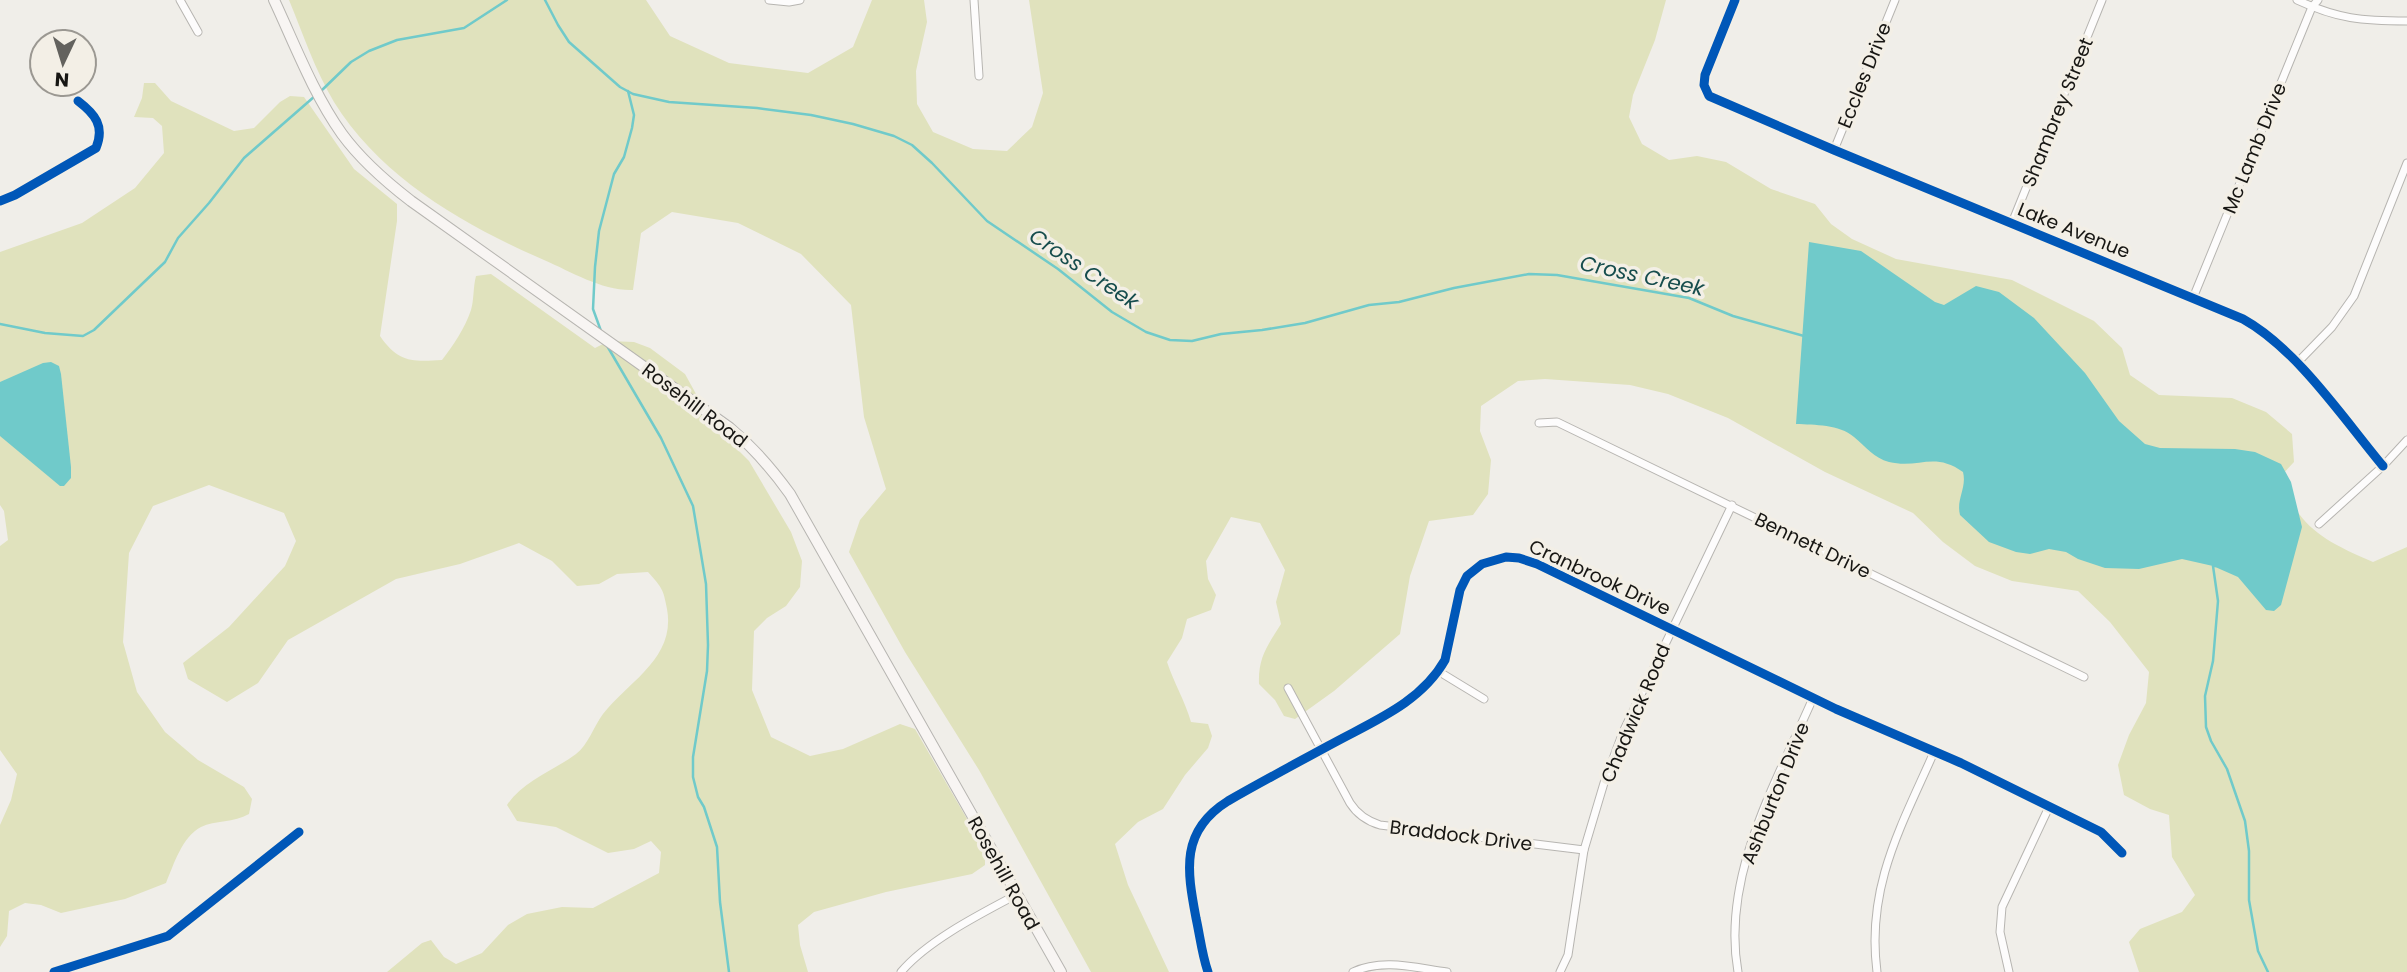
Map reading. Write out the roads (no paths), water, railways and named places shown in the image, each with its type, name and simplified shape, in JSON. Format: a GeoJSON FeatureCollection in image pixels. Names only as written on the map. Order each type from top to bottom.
{"type":"FeatureCollection","features":[{"type":"Feature","properties":{"kind":"main road","name":"Rosehill Road"},"geometry":{"type":"LineString","coordinates":[[274,0],[329,115],[351,146],[377,173],[411,201],[730,428],[753,448],[776,474],[1060,972]]}},
{"type":"Feature","properties":{"kind":"street"},"geometry":{"type":"LineString","coordinates":[[180,0],[198,32]]}},
{"type":"Feature","properties":{"kind":"street"},"geometry":{"type":"LineString","coordinates":[[769,0],[800,0]]}},
{"type":"Feature","properties":{"kind":"street"},"geometry":{"type":"LineString","coordinates":[[974,0],[979,76]]}},
{"type":"Feature","properties":{"kind":"street","name":"Lake Avenue"},"geometry":{"type":"LineString","coordinates":[[1735,0],[1703,85],[1709,96],[2260,328],[2275,339],[2297,363],[2383,466]]}},
{"type":"Feature","properties":{"kind":"street","name":"Eccles Drive"},"geometry":{"type":"LineString","coordinates":[[1834,150],[1895,0]]}},
{"type":"Feature","properties":{"kind":"street","name":"Shambrey Street"},"geometry":{"type":"LineString","coordinates":[[2012,223],[2102,0]]}},
{"type":"Feature","properties":{"kind":"street"},"geometry":{"type":"LineString","coordinates":[[2297,0],[2315,3],[2329,14],[2353,19],[2407,21]]}},
{"type":"Feature","properties":{"kind":"street","name":"Mc Lamb Drive"},"geometry":{"type":"LineString","coordinates":[[2193,298],[2315,3]]}},
{"type":"Feature","properties":{"kind":"street"},"geometry":{"type":"LineString","coordinates":[[0,201],[96,148],[101,132],[99,122],[92,112],[78,101]]}},
{"type":"Feature","properties":{"kind":"street"},"geometry":{"type":"LineString","coordinates":[[2297,363],[2332,327],[2354,296],[2407,163]]}},
{"type":"Feature","properties":{"kind":"street","name":"Bennett Drive"},"geometry":{"type":"LineString","coordinates":[[1539,423],[1557,422],[2084,677]]}},
{"type":"Feature","properties":{"kind":"street"},"geometry":{"type":"LineString","coordinates":[[2319,524],[2383,466],[2407,440]]}},
{"type":"Feature","properties":{"kind":"street","name":"Chadwick Road"},"geometry":{"type":"LineString","coordinates":[[1560,972],[1568,955],[1584,850],[1604,783],[1623,732],[1732,505]]}},
{"type":"Feature","properties":{"kind":"street","name":"Cranbrook Drive"},"geometry":{"type":"LineString","coordinates":[[1208,972],[1188,867],[1199,830],[1214,810],[1401,706],[1420,691],[1438,671],[1448,648],[1464,581],[1482,564],[1506,557],[1537,564],[1814,698],[1961,763],[2101,832],[2122,852]]}},
{"type":"Feature","properties":{"kind":"street"},"geometry":{"type":"LineString","coordinates":[[1438,671],[1485,699]]}},
{"type":"Feature","properties":{"kind":"street","name":"Braddock Drive"},"geometry":{"type":"LineString","coordinates":[[1288,688],[1353,808],[1373,823],[1584,850]]}},
{"type":"Feature","properties":{"kind":"street","name":"Ashburton Drive"},"geometry":{"type":"LineString","coordinates":[[1738,972],[1735,929],[1741,880],[1766,804],[1814,698]]}},
{"type":"Feature","properties":{"kind":"street"},"geometry":{"type":"LineString","coordinates":[[1877,972],[1875,923],[1888,856],[1934,752]]}},
{"type":"Feature","properties":{"kind":"street"},"geometry":{"type":"LineString","coordinates":[[2009,972],[2000,932],[2002,907],[2049,807]]}},
{"type":"Feature","properties":{"kind":"street"},"geometry":{"type":"LineString","coordinates":[[54,972],[168,936],[299,832]]}},
{"type":"Feature","properties":{"kind":"street"},"geometry":{"type":"LineString","coordinates":[[901,972],[912,960],[983,912],[1016,895]]}},
{"type":"Feature","properties":{"kind":"street"},"geometry":{"type":"LineString","coordinates":[[1353,972],[1385,964],[1447,972]]}},
{"type":"Feature","properties":{"kind":"water"},"geometry":{"type":"Polygon","coordinates":[[[1809,242],[1861,251],[1935,302],[1944,305],[1976,286],[1999,292],[2034,318],[2085,373],[2119,421],[2145,444],[2160,448],[2235,449],[2255,452],[2281,464],[2291,482],[2302,527],[2281,605],[2274,611],[2266,610],[2238,577],[2213,566],[2182,559],[2139,569],[2105,568],[2066,552],[2049,549],[2030,554],[1989,542],[1960,515],[1963,472],[1935,461],[1909,464],[1889,462],[1874,455],[1854,437],[1841,430],[1796,424],[1809,242]]]}},
{"type":"Feature","properties":{"kind":"water"},"geometry":{"type":"Polygon","coordinates":[[[51,362],[59,366],[61,374],[71,467],[71,478],[64,486],[60,486],[0,436],[0,382],[51,362]]]}},
{"type":"Feature","properties":{"kind":"waterway"},"geometry":{"type":"LineString","coordinates":[[320,92],[351,62],[369,51],[397,40],[464,28],[507,0]]}},
{"type":"Feature","properties":{"kind":"waterway","name":"Cross Creek"},"geometry":{"type":"LineString","coordinates":[[545,0],[569,42],[620,87],[633,94],[669,102],[811,115],[894,136],[912,145],[987,221],[1058,269],[1112,312],[1146,332],[1170,340],[1192,341],[1221,334],[1305,323],[1369,305],[1399,302],[1454,288],[1529,274],[1557,275],[1689,298],[1733,316],[1804,336]]}},
{"type":"Feature","properties":{"kind":"waterway"},"geometry":{"type":"LineString","coordinates":[[601,331],[593,309],[599,231],[614,174],[624,157],[632,128],[634,115],[628,91]]}},
{"type":"Feature","properties":{"kind":"waterway"},"geometry":{"type":"LineString","coordinates":[[0,324],[45,333],[83,336],[94,330],[165,262],[178,238],[244,158],[315,96]]}},
{"type":"Feature","properties":{"kind":"waterway"},"geometry":{"type":"LineString","coordinates":[[606,344],[661,438],[693,506],[706,584],[708,645],[707,671],[693,757],[693,777],[717,847],[720,902],[729,972]]}},
{"type":"Feature","properties":{"kind":"waterway","name":"Cross Creek"},"geometry":{"type":"LineString","coordinates":[[2216,566],[2213,566],[2218,601],[2213,661],[2205,696],[2206,727],[2227,769],[2245,821],[2249,851],[2249,900],[2258,951],[2268,972]]}}]}
